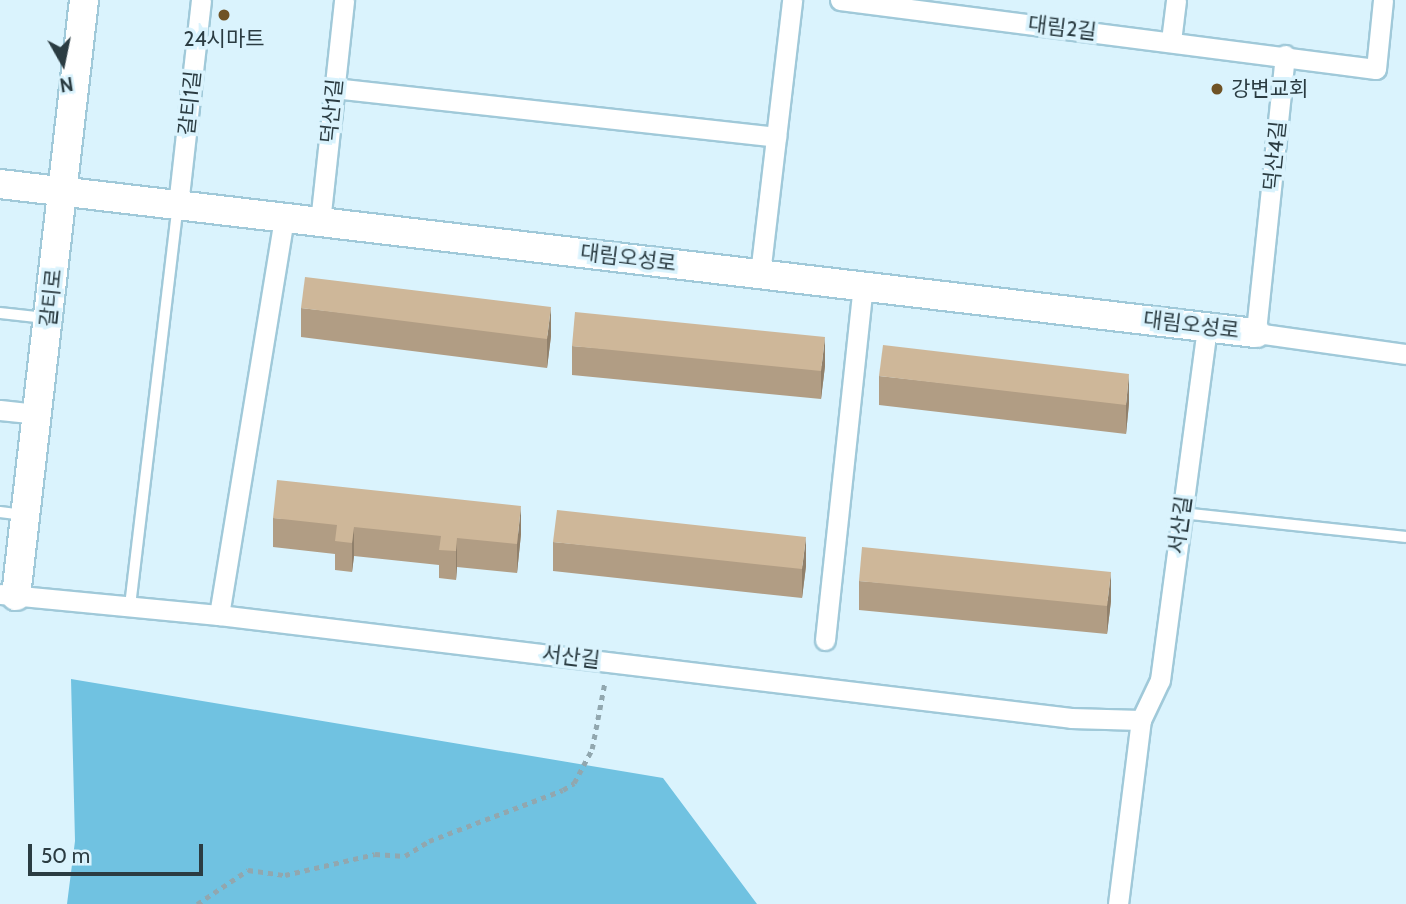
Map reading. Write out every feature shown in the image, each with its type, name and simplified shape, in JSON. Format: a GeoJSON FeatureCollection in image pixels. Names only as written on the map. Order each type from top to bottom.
{"type":"FeatureCollection","features":[{"type":"Feature","properties":{"kind":"street","name":"갈티로"},"geometry":{"type":"LineString","coordinates":[[8,595],[13,514],[39,415],[84,0]]}},
{"type":"Feature","properties":{"kind":"street","name":"갈티1길"},"geometry":{"type":"LineString","coordinates":[[178,205],[201,0]]}},
{"type":"Feature","properties":{"kind":"street","name":"덕산1길"},"geometry":{"type":"LineString","coordinates":[[320,222],[344,0]]}},
{"type":"Feature","properties":{"kind":"street"},"geometry":{"type":"LineString","coordinates":[[760,274],[792,0]]}},
{"type":"Feature","properties":{"kind":"street","name":"대림2길"},"geometry":{"type":"LineString","coordinates":[[839,0],[1285,55]]}},
{"type":"Feature","properties":{"kind":"street"},"geometry":{"type":"LineString","coordinates":[[1171,41],[1176,0]]}},
{"type":"Feature","properties":{"kind":"street"},"geometry":{"type":"LineString","coordinates":[[1285,55],[1376,69],[1383,0]]}},
{"type":"Feature","properties":{"kind":"street","name":"덕산4길"},"geometry":{"type":"LineString","coordinates":[[1256,333],[1285,55]]}},
{"type":"Feature","properties":{"kind":"street"},"geometry":{"type":"LineString","coordinates":[[334,88],[776,137]]}},
{"type":"Feature","properties":{"kind":"street","name":"대림오성로"},"geometry":{"type":"LineString","coordinates":[[0,184],[1256,333]]}},
{"type":"Feature","properties":{"kind":"street"},"geometry":{"type":"LineString","coordinates":[[219,615],[284,217]]}},
{"type":"Feature","properties":{"kind":"street"},"geometry":{"type":"LineString","coordinates":[[825,640],[863,286]]}},
{"type":"Feature","properties":{"kind":"street","name":"서산길"},"geometry":{"type":"LineString","coordinates":[[1118,904],[1141,720],[1160,680],[1207,326]]}},
{"type":"Feature","properties":{"kind":"street"},"geometry":{"type":"LineString","coordinates":[[1256,333],[1406,354]]}},
{"type":"Feature","properties":{"kind":"street"},"geometry":{"type":"LineString","coordinates":[[0,411],[39,415]]}},
{"type":"Feature","properties":{"kind":"street","name":"서산길"},"geometry":{"type":"LineString","coordinates":[[8,595],[219,615],[1071,718],[1141,720]]}},
{"type":"Feature","properties":{"kind":"lane"},"geometry":{"type":"LineString","coordinates":[[130,606],[178,205]]}},
{"type":"Feature","properties":{"kind":"lane"},"geometry":{"type":"LineString","coordinates":[[0,313],[49,319]]}},
{"type":"Feature","properties":{"kind":"lane"},"geometry":{"type":"LineString","coordinates":[[1182,513],[1406,537]]}},
{"type":"Feature","properties":{"kind":"path"},"geometry":{"type":"LineString","coordinates":[[197,904],[248,870],[285,875],[348,858],[375,854],[405,856],[429,841],[563,790],[574,783],[592,750],[604,685],[614,663]]}},
{"type":"Feature","properties":{"kind":"shaded area"},"geometry":{"type":"Polygon","coordinates":[[[71,679],[663,778],[757,904],[67,904],[75,841],[71,679]]]}},
{"type":"Feature","properties":{"kind":"building"},"geometry":{"type":"Polygon","coordinates":[[[305,277],[551,307],[547,339],[301,308],[305,277]]]}},
{"type":"Feature","properties":{"kind":"building"},"geometry":{"type":"Polygon","coordinates":[[[575,312],[825,337],[821,371],[572,346],[575,312]]]}},
{"type":"Feature","properties":{"kind":"building"},"geometry":{"type":"Polygon","coordinates":[[[883,345],[1129,374],[1126,405],[879,376],[883,345]]]}},
{"type":"Feature","properties":{"kind":"building"},"geometry":{"type":"Polygon","coordinates":[[[277,480],[521,506],[517,544],[457,538],[456,551],[439,550],[441,536],[354,527],[352,543],[335,541],[337,525],[273,518],[277,480]]]}},
{"type":"Feature","properties":{"kind":"building"},"geometry":{"type":"Polygon","coordinates":[[[557,510],[806,537],[802,569],[553,542],[557,510]]]}},
{"type":"Feature","properties":{"kind":"building"},"geometry":{"type":"Polygon","coordinates":[[[862,547],[1111,572],[1107,606],[859,581],[862,547]]]}},
{"type":"Feature","properties":{"kind":"place","name":"24시마트"},"geometry":{"type":"Point","coordinates":[224,15]}},
{"type":"Feature","properties":{"kind":"place","name":"강변교회"},"geometry":{"type":"Point","coordinates":[1217,89]}}]}
